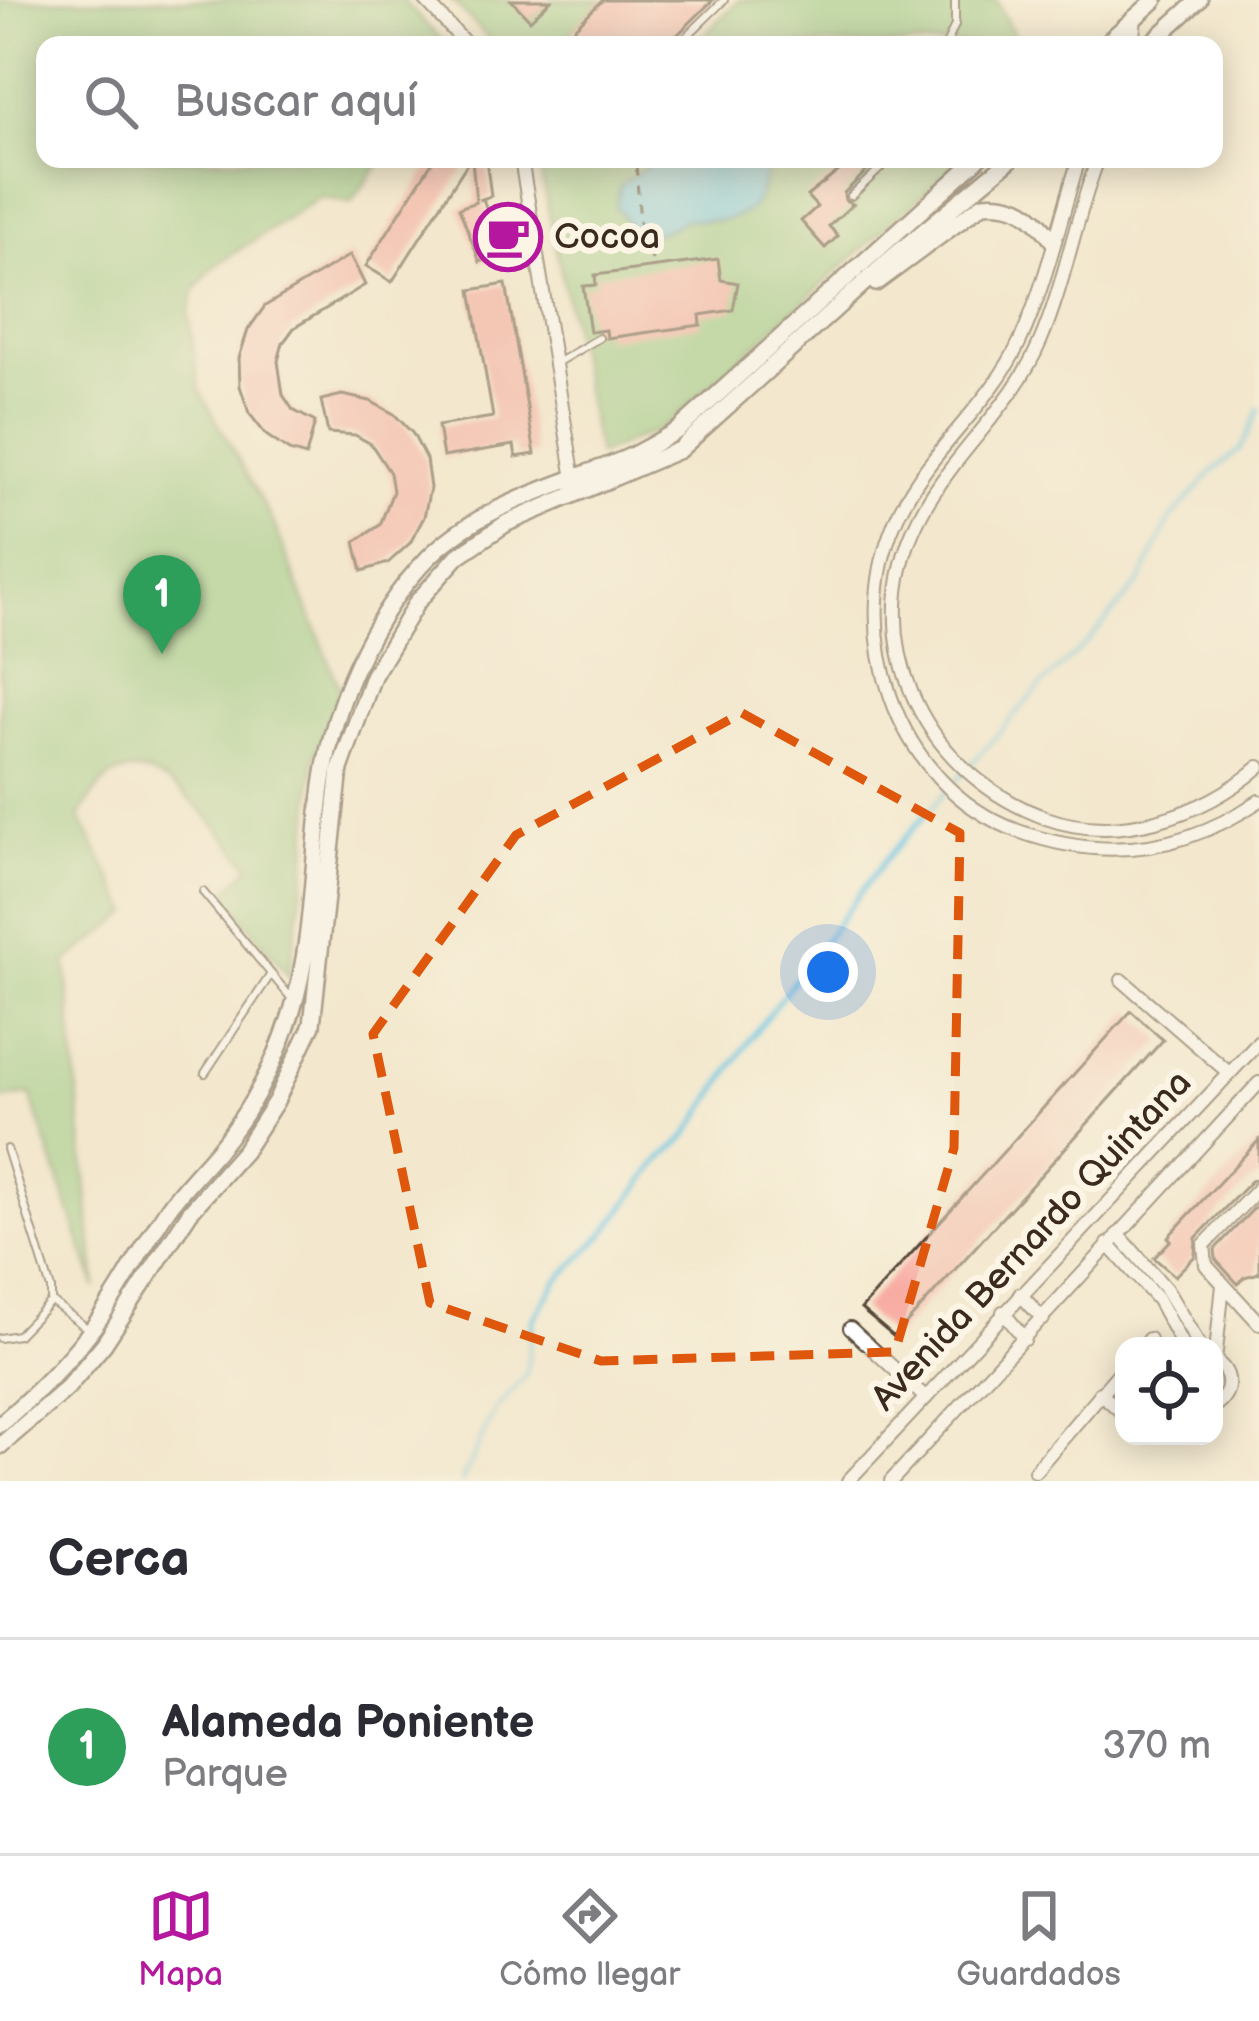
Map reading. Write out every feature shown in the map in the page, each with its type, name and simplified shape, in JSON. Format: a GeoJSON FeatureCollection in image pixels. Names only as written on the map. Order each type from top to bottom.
{"type":"FeatureCollection","features":[{"type":"Feature","properties":{"kind":"street"},"geometry":{"type":"LineString","coordinates":[[425,0],[459,36]]}},
{"type":"Feature","properties":{"kind":"street"},"geometry":{"type":"LineString","coordinates":[[1117,36],[1155,0]]}},
{"type":"Feature","properties":{"kind":"street"},"geometry":{"type":"LineString","coordinates":[[1159,36],[1199,0]]}},
{"type":"Feature","properties":{"kind":"street"},"geometry":{"type":"LineString","coordinates":[[1133,36],[1135,18]]}},
{"type":"Feature","properties":{"kind":"street"},"geometry":{"type":"LineString","coordinates":[[522,168],[575,484]]}},
{"type":"Feature","properties":{"kind":"street"},"geometry":{"type":"LineString","coordinates":[[0,1446],[67,1388],[104,1344],[190,1212],[244,1150],[276,1101],[311,1025],[340,769],[372,679],[417,602],[458,556],[508,523],[678,430],[968,168]]}},
{"type":"Feature","properties":{"kind":"street"},"geometry":{"type":"LineString","coordinates":[[0,1424],[37,1393],[91,1330],[170,1205],[230,1135],[265,1083],[294,1002],[307,938],[322,784],[356,664],[398,595],[430,556],[493,512],[679,450],[1000,168]]}},
{"type":"Feature","properties":{"kind":"street"},"geometry":{"type":"LineString","coordinates":[[1076,168],[1020,341],[988,392],[922,472],[885,549],[875,615],[881,663],[902,724],[927,764],[968,802],[1009,828],[1054,844],[1098,851],[1152,848],[1206,832],[1259,801]]}},
{"type":"Feature","properties":{"kind":"street"},"geometry":{"type":"LineString","coordinates":[[1094,168],[1040,342],[1006,403],[923,509],[904,553],[896,616],[905,681],[922,718],[977,782],[1016,807],[1058,822],[1100,827],[1149,824],[1194,809],[1259,766]]}},
{"type":"Feature","properties":{"kind":"street"},"geometry":{"type":"LineString","coordinates":[[824,319],[983,204],[1018,206],[1053,241]]}},
{"type":"Feature","properties":{"kind":"street"},"geometry":{"type":"LineString","coordinates":[[1122,980],[1229,1073]]}},
{"type":"Feature","properties":{"kind":"street","name":"Avenida Bernardo Quintana"},"geometry":{"type":"LineString","coordinates":[[848,1481],[1259,1042]]}},
{"type":"Feature","properties":{"kind":"street","name":"Avenida Bernardo Quintana"},"geometry":{"type":"LineString","coordinates":[[891,1481],[1259,1083]]}},
{"type":"Feature","properties":{"kind":"street"},"geometry":{"type":"LineString","coordinates":[[1259,1187],[1204,1245],[1206,1265],[1259,1323]]}},
{"type":"Feature","properties":{"kind":"street"},"geometry":{"type":"LineString","coordinates":[[1113,1239],[1158,1300],[1178,1337]]}},
{"type":"Feature","properties":{"kind":"street"},"geometry":{"type":"LineString","coordinates":[[1113,1239],[1166,1288],[1196,1337]]}},
{"type":"Feature","properties":{"kind":"street"},"geometry":{"type":"LineString","coordinates":[[1217,1337],[1223,1285]]}},
{"type":"Feature","properties":{"kind":"street"},"geometry":{"type":"LineString","coordinates":[[1020,1294],[1043,1319]]}},
{"type":"Feature","properties":{"kind":"street"},"geometry":{"type":"LineString","coordinates":[[1003,1312],[1025,1339]]}},
{"type":"Feature","properties":{"kind":"street"},"geometry":{"type":"LineString","coordinates":[[850,1328],[926,1397]]}},
{"type":"Feature","properties":{"kind":"street"},"geometry":{"type":"LineString","coordinates":[[1223,1371],[1229,1380],[1223,1398]]}},
{"type":"Feature","properties":{"kind":"street"},"geometry":{"type":"LineString","coordinates":[[1035,1471],[1115,1377]]}},
{"type":"Feature","properties":{"kind":"street"},"geometry":{"type":"LineString","coordinates":[[1100,1393],[1115,1406]]}},
{"type":"Feature","properties":{"kind":"lane"},"geometry":{"type":"LineString","coordinates":[[687,36],[724,0]]}},
{"type":"Feature","properties":{"kind":"lane"},"geometry":{"type":"LineString","coordinates":[[950,36],[956,25],[955,0]]}},
{"type":"Feature","properties":{"kind":"lane"},"geometry":{"type":"LineString","coordinates":[[850,196],[882,168]]}},
{"type":"Feature","properties":{"kind":"lane"},"geometry":{"type":"LineString","coordinates":[[555,364],[599,338]]}},
{"type":"Feature","properties":{"kind":"lane"},"geometry":{"type":"LineString","coordinates":[[203,892],[294,1002]]}},
{"type":"Feature","properties":{"kind":"lane"},"geometry":{"type":"LineString","coordinates":[[205,1073],[271,974]]}},
{"type":"Feature","properties":{"kind":"lane"},"geometry":{"type":"LineString","coordinates":[[0,1338],[18,1335],[51,1301],[51,1288],[7,1149]]}},
{"type":"Feature","properties":{"kind":"lane"},"geometry":{"type":"LineString","coordinates":[[51,1301],[91,1330]]}},
{"type":"Feature","properties":{"kind":"path"},"geometry":{"type":"LineString","coordinates":[[636,168],[641,241],[651,248],[652,263]]}},
{"type":"Feature","properties":{"kind":"highlighted area"},"geometry":{"type":"Polygon","coordinates":[[[742,713],[960,833],[954,1148],[895,1352],[601,1361],[430,1303],[373,1034],[516,835],[742,713]]]}},
{"type":"Feature","properties":{"kind":"green space"},"geometry":{"type":"Polygon","coordinates":[[[0,0],[402,0],[437,36],[36,36],[36,168],[376,168],[351,203],[320,197],[213,267],[195,290],[189,314],[199,389],[273,522],[340,689],[314,759],[306,868],[289,976],[225,894],[250,866],[206,815],[187,797],[147,773],[127,771],[108,779],[79,816],[130,913],[66,962],[96,1288],[30,1094],[0,1100],[0,0]]]}},
{"type":"Feature","properties":{"kind":"green space"},"geometry":{"type":"Polygon","coordinates":[[[451,0],[511,0],[530,20],[551,0],[603,0],[567,36],[486,36],[451,0]]]}},
{"type":"Feature","properties":{"kind":"green space"},"geometry":{"type":"Polygon","coordinates":[[[739,0],[996,0],[1014,36],[703,36],[739,0]]]}},
{"type":"Feature","properties":{"kind":"green space"},"geometry":{"type":"Polygon","coordinates":[[[540,168],[952,168],[663,428],[598,455],[540,168]]]}},
{"type":"Feature","properties":{"kind":"water"},"geometry":{"type":"Polygon","coordinates":[[[645,168],[767,168],[758,198],[744,213],[716,221],[686,219],[670,229],[643,235],[627,224],[616,206],[620,186],[645,168]]]}},
{"type":"Feature","properties":{"kind":"building"},"geometry":{"type":"Polygon","coordinates":[[[511,0],[551,0],[530,20],[511,0]]]}},
{"type":"Feature","properties":{"kind":"building"},"geometry":{"type":"Polygon","coordinates":[[[603,0],[713,0],[676,36],[581,36],[574,28],[603,0]]]}},
{"type":"Feature","properties":{"kind":"building"},"geometry":{"type":"Polygon","coordinates":[[[428,168],[464,168],[392,282],[366,266],[428,168]]]}},
{"type":"Feature","properties":{"kind":"building"},"geometry":{"type":"Polygon","coordinates":[[[473,168],[487,168],[491,196],[479,200],[483,199],[503,253],[480,262],[459,208],[476,202],[473,168]]]}},
{"type":"Feature","properties":{"kind":"building"},"geometry":{"type":"Polygon","coordinates":[[[843,168],[870,168],[844,193],[845,200],[853,204],[829,226],[838,236],[825,248],[801,221],[817,207],[807,196],[843,168]]]}},
{"type":"Feature","properties":{"kind":"building"},"geometry":{"type":"Polygon","coordinates":[[[350,255],[365,285],[294,328],[278,361],[283,395],[293,410],[315,422],[306,456],[266,435],[249,413],[240,386],[239,358],[248,330],[265,306],[350,255]]]}},
{"type":"Feature","properties":{"kind":"building"},"geometry":{"type":"Polygon","coordinates":[[[718,259],[721,280],[738,283],[733,310],[700,315],[701,325],[607,338],[606,330],[590,332],[583,286],[596,285],[595,275],[718,259]]]}},
{"type":"Feature","properties":{"kind":"building"},"geometry":{"type":"Polygon","coordinates":[[[506,284],[535,454],[516,457],[514,445],[443,457],[438,426],[493,417],[471,290],[506,284]]]}},
{"type":"Feature","properties":{"kind":"building"},"geometry":{"type":"Polygon","coordinates":[[[342,395],[370,401],[394,414],[413,434],[426,459],[430,488],[424,517],[410,543],[388,563],[362,571],[355,542],[380,525],[393,491],[390,473],[371,444],[355,435],[328,433],[321,400],[342,395]]]}},
{"type":"Feature","properties":{"kind":"building"},"geometry":{"type":"Polygon","coordinates":[[[1131,1011],[1163,1040],[894,1337],[861,1309],[1131,1011]]]}},
{"type":"Feature","properties":{"kind":"building"},"geometry":{"type":"Polygon","coordinates":[[[1259,1140],[1259,1178],[1196,1238],[1195,1256],[1175,1276],[1154,1258],[1259,1140]]]}},
{"type":"Feature","properties":{"kind":"building"},"geometry":{"type":"Polygon","coordinates":[[[1259,1203],[1259,1273],[1238,1284],[1216,1260],[1215,1249],[1259,1203]]]}},
{"type":"Feature","properties":{"kind":"waterway"},"geometry":{"type":"LineString","coordinates":[[462,1481],[495,1410],[526,1375],[533,1319],[557,1281],[604,1234],[660,1160],[687,1136],[750,1039],[885,860],[1140,582],[1170,520],[1214,470],[1241,449],[1259,409]]}},
{"type":"Feature","properties":{"kind":"place","name":"Cocoa"},"geometry":{"type":"Point","coordinates":[508,237]}},
{"type":"Feature","properties":{"kind":"place","name":"Alameda Poniente"},"geometry":{"type":"Point","coordinates":[162,654]}}]}
